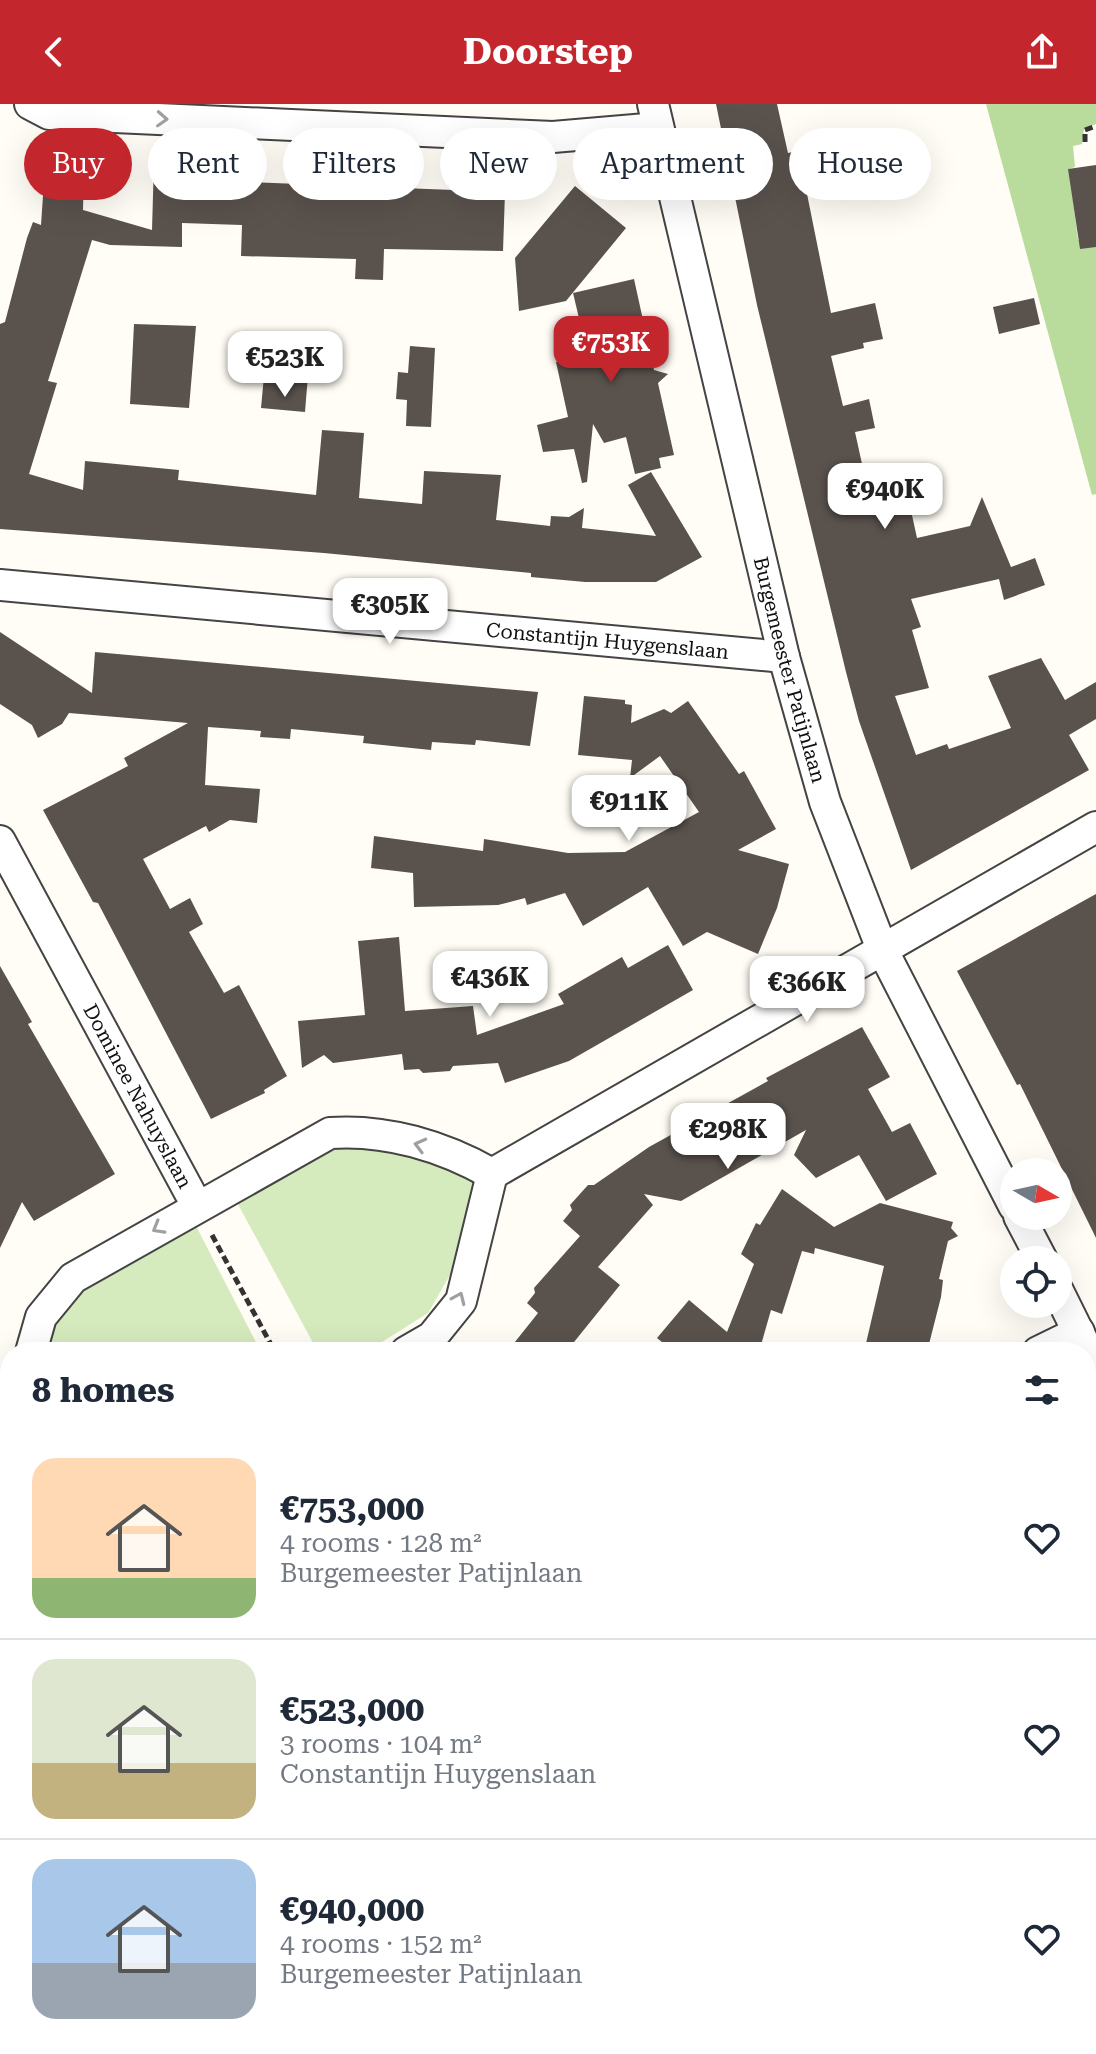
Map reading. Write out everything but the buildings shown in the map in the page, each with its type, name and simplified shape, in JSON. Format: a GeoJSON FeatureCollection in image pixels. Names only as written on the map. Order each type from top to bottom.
{"type":"FeatureCollection","features":[{"type":"Feature","properties":{"kind":"street"},"geometry":{"type":"LineString","coordinates":[[30,104],[49,114],[553,137],[656,116]]}},
{"type":"Feature","properties":{"kind":"street","name":"Burgemeester Patijnlaan"},"geometry":{"type":"LineString","coordinates":[[656,116],[784,657],[825,802],[882,949],[1000,1179]]}},
{"type":"Feature","properties":{"kind":"street","name":"Constantijn Huygenslaan"},"geometry":{"type":"LineString","coordinates":[[0,585],[784,657]]}},
{"type":"Feature","properties":{"kind":"street"},"geometry":{"type":"LineString","coordinates":[[423,1342],[432,1337],[461,1301],[492,1174],[1096,827]]}},
{"type":"Feature","properties":{"kind":"street","name":"Dominee Nahuyslaan"},"geometry":{"type":"LineString","coordinates":[[0,841],[197,1206]]}},
{"type":"Feature","properties":{"kind":"street"},"geometry":{"type":"LineString","coordinates":[[34,1342],[41,1317],[73,1278],[330,1133],[367,1131],[459,1155],[492,1174]]}},
{"type":"Feature","properties":{"kind":"street"},"geometry":{"type":"LineString","coordinates":[[1072,1318],[1084,1342]]}},
{"type":"Feature","properties":{"kind":"street"},"geometry":{"type":"LineString","coordinates":[[1058,1342],[1079,1332]]}},
{"type":"Feature","properties":{"kind":"path"},"geometry":{"type":"LineString","coordinates":[[1085,142],[1085,130],[1096,126]]}},
{"type":"Feature","properties":{"kind":"path","name":"Dominee Nahuyslaan"},"geometry":{"type":"LineString","coordinates":[[197,1206],[270,1342]]}},
{"type":"Feature","properties":{"kind":"green space"},"geometry":{"type":"Polygon","coordinates":[[[986,104],[1096,104],[1096,124],[1084,129],[1082,144],[1073,146],[1075,167],[1069,169],[1078,240],[1094,238],[1096,244],[1096,494],[1092,495],[986,104]]]}},
{"type":"Feature","properties":{"kind":"green space"},"geometry":{"type":"Polygon","coordinates":[[[338,1136],[474,1169],[476,1230],[428,1313],[382,1342],[313,1342],[233,1195],[338,1136]]]}},
{"type":"Feature","properties":{"kind":"green space"},"geometry":{"type":"Polygon","coordinates":[[[195,1224],[256,1342],[47,1342],[62,1310],[82,1287],[195,1224]]]}}]}
